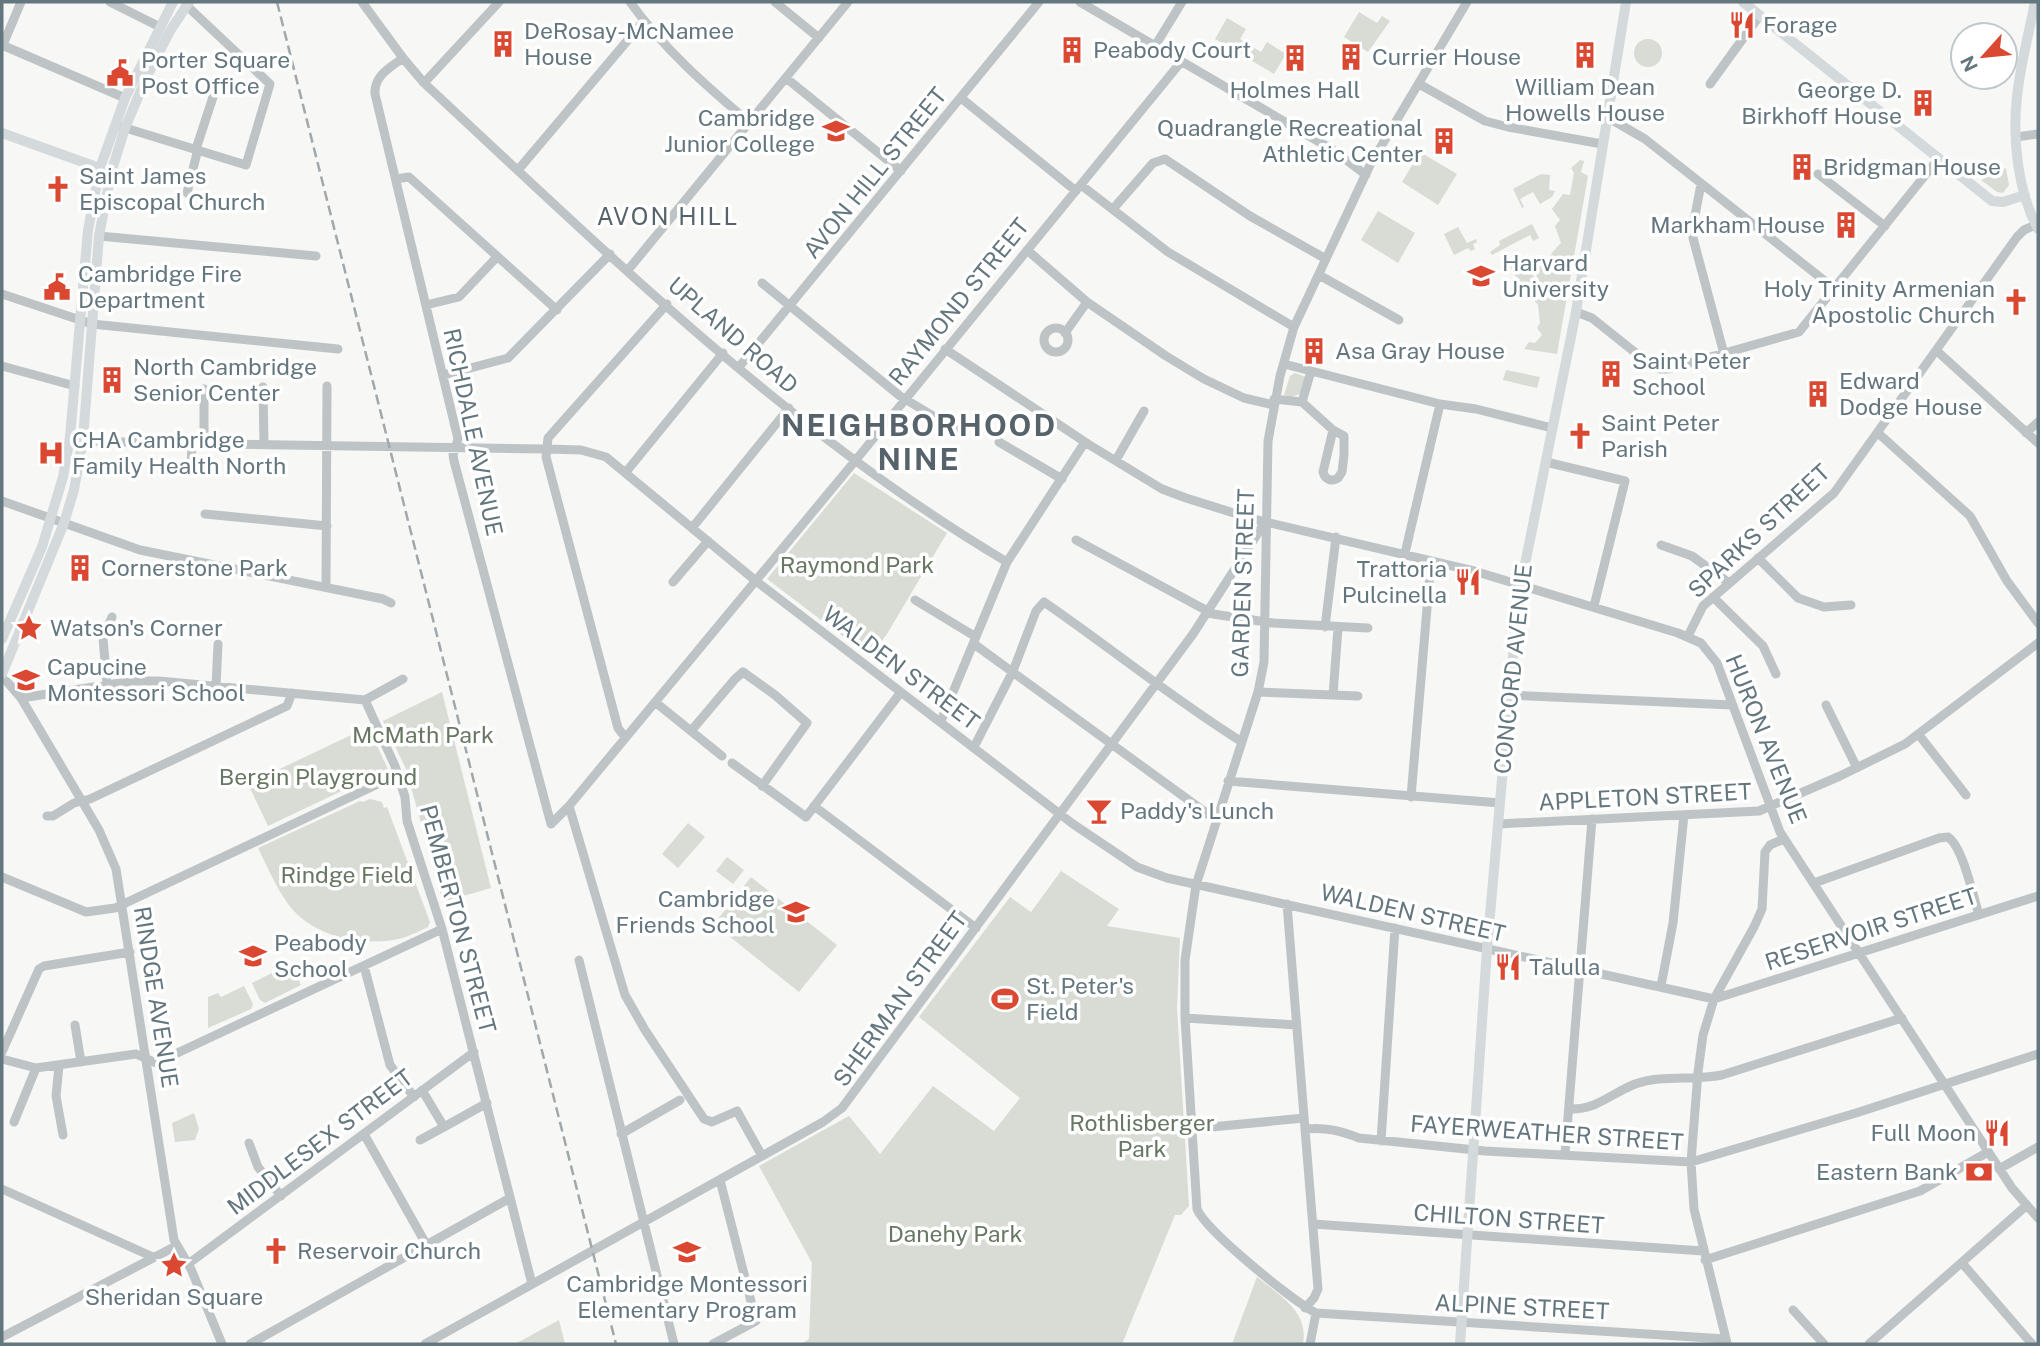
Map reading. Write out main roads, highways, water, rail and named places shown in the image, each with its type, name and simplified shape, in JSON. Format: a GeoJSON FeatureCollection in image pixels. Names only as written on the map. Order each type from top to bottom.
{"type":"FeatureCollection","features":[{"type":"Feature","properties":{"kind":"main road"},"geometry":{"type":"LineString","coordinates":[[2,675],[64,523],[76,481],[83,439],[99,236],[125,98],[173,2]]}},
{"type":"Feature","properties":{"kind":"main road","name":"CONCORD AVENUE"},"geometry":{"type":"LineString","coordinates":[[1460,1344],[1487,949],[1521,584],[1576,312],[1626,2]]}},
{"type":"Feature","properties":{"kind":"main road"},"geometry":{"type":"LineString","coordinates":[[1743,2],[1995,202],[2025,195]]}},
{"type":"Feature","properties":{"kind":"main road"},"geometry":{"type":"LineString","coordinates":[[2035,2],[2035,20],[2017,97],[2016,137],[2025,195],[2037,226]]}},
{"type":"Feature","properties":{"kind":"main road"},"geometry":{"type":"LineString","coordinates":[[2,637],[42,547],[63,477],[70,437],[88,230],[100,169],[157,56],[188,3]]}},
{"type":"Feature","properties":{"kind":"main road"},"geometry":{"type":"LineString","coordinates":[[2,132],[111,173]]}},
{"type":"Feature","properties":{"kind":"railway"},"geometry":{"type":"LineString","coordinates":[[277,2],[616,1344]]}},
{"type":"Feature","properties":{"kind":"place","name":"Forage"},"geometry":{"type":"Point","coordinates":[1742,25]}},
{"type":"Feature","properties":{"kind":"place","name":"DeRosay-McNamee House"},"geometry":{"type":"Point","coordinates":[503,44]}},
{"type":"Feature","properties":{"kind":"place","name":"Peabody Court"},"geometry":{"type":"Point","coordinates":[1072,50]}},
{"type":"Feature","properties":{"kind":"place","name":"William Dean Howells House"},"geometry":{"type":"Point","coordinates":[1585,55]}},
{"type":"Feature","properties":{"kind":"place","name":"Currier House"},"geometry":{"type":"Point","coordinates":[1351,57]}},
{"type":"Feature","properties":{"kind":"place","name":"Holmes Hall"},"geometry":{"type":"Point","coordinates":[1295,58]}},
{"type":"Feature","properties":{"kind":"place","name":"Porter Square Post Office"},"geometry":{"type":"Point","coordinates":[120,73]}},
{"type":"Feature","properties":{"kind":"place","name":"George D. Birkhoff House"},"geometry":{"type":"Point","coordinates":[1923,103]}},
{"type":"Feature","properties":{"kind":"place","name":"Cambridge Junior College"},"geometry":{"type":"Point","coordinates":[836,131]}},
{"type":"Feature","properties":{"kind":"place","name":"Quadrangle Recreational Athletic Center"},"geometry":{"type":"Point","coordinates":[1444,141]}},
{"type":"Feature","properties":{"kind":"place","name":"Bridgman House"},"geometry":{"type":"Point","coordinates":[1802,167]}},
{"type":"Feature","properties":{"kind":"place","name":"Saint James Episcopal Church"},"geometry":{"type":"Point","coordinates":[58,189]}},
{"type":"Feature","properties":{"kind":"place","name":"Markham House"},"geometry":{"type":"Point","coordinates":[1846,225]}},
{"type":"Feature","properties":{"kind":"place","name":"Harvard University"},"geometry":{"type":"Point","coordinates":[1481,276]}},
{"type":"Feature","properties":{"kind":"place","name":"Cambridge Fire Department"},"geometry":{"type":"Point","coordinates":[57,287]}},
{"type":"Feature","properties":{"kind":"place","name":"Holy Trinity Armenian Apostolic Church"},"geometry":{"type":"Point","coordinates":[2016,302]}},
{"type":"Feature","properties":{"kind":"place","name":"Asa Gray House"},"geometry":{"type":"Point","coordinates":[1314,351]}},
{"type":"Feature","properties":{"kind":"place","name":"Saint Peter School"},"geometry":{"type":"Point","coordinates":[1611,374]}},
{"type":"Feature","properties":{"kind":"place","name":"North Cambridge Senior Center"},"geometry":{"type":"Point","coordinates":[112,380]}},
{"type":"Feature","properties":{"kind":"place","name":"Edward Dodge House"},"geometry":{"type":"Point","coordinates":[1818,394]}},
{"type":"Feature","properties":{"kind":"place","name":"Saint Peter Parish"},"geometry":{"type":"Point","coordinates":[1580,436]}},
{"type":"Feature","properties":{"kind":"place","name":"CHA Cambridge Family Health North"},"geometry":{"type":"Point","coordinates":[51,453]}},
{"type":"Feature","properties":{"kind":"place","name":"Cornerstone Park"},"geometry":{"type":"Point","coordinates":[80,568]}},
{"type":"Feature","properties":{"kind":"place","name":"Trattoria Pulcinella"},"geometry":{"type":"Point","coordinates":[1468,582]}},
{"type":"Feature","properties":{"kind":"place","name":"Watson's Corner"},"geometry":{"type":"Point","coordinates":[29,628]}},
{"type":"Feature","properties":{"kind":"place","name":"Capucine Montessori School"},"geometry":{"type":"Point","coordinates":[26,680]}},
{"type":"Feature","properties":{"kind":"place","name":"Paddy's Lunch"},"geometry":{"type":"Point","coordinates":[1099,811]}},
{"type":"Feature","properties":{"kind":"place","name":"Cambridge Friends School"},"geometry":{"type":"Point","coordinates":[796,912]}},
{"type":"Feature","properties":{"kind":"place","name":"Peabody School"},"geometry":{"type":"Point","coordinates":[253,956]}},
{"type":"Feature","properties":{"kind":"place","name":"Talulla"},"geometry":{"type":"Point","coordinates":[1508,967]}},
{"type":"Feature","properties":{"kind":"place","name":"St. Peter's Field"},"geometry":{"type":"Point","coordinates":[1005,999]}},
{"type":"Feature","properties":{"kind":"place","name":"Full Moon"},"geometry":{"type":"Point","coordinates":[1997,1133]}},
{"type":"Feature","properties":{"kind":"place","name":"Eastern Bank"},"geometry":{"type":"Point","coordinates":[1979,1172]}},
{"type":"Feature","properties":{"kind":"place","name":"Reservoir Church"},"geometry":{"type":"Point","coordinates":[276,1251]}},
{"type":"Feature","properties":{"kind":"place","name":"Cambridge Montessori Elementary Program"},"geometry":{"type":"Point","coordinates":[687,1252]}},
{"type":"Feature","properties":{"kind":"place","name":"Sheridan Square"},"geometry":{"type":"Point","coordinates":[174,1265]}},
{"type":"Feature","properties":{"kind":"district","name":"AVON HILL"},"geometry":{"type":"Point","coordinates":[668,217]}},
{"type":"Feature","properties":{"kind":"district","name":"NEIGHBORHOOD NINE"},"geometry":{"type":"Point","coordinates":[919,443]}},
{"type":"Feature","properties":{"kind":"park label","name":"Raymond Park"},"geometry":{"type":"Point","coordinates":[857,565]}},
{"type":"Feature","properties":{"kind":"park label","name":"McMath Park"},"geometry":{"type":"Point","coordinates":[423,735]}},
{"type":"Feature","properties":{"kind":"park label","name":"Bergin Playground"},"geometry":{"type":"Point","coordinates":[318,777]}},
{"type":"Feature","properties":{"kind":"park label","name":"Rindge Field"},"geometry":{"type":"Point","coordinates":[347,875]}},
{"type":"Feature","properties":{"kind":"park label","name":"Rothlisberger Park"},"geometry":{"type":"Point","coordinates":[1142,1136]}},
{"type":"Feature","properties":{"kind":"park label","name":"Danehy Park"},"geometry":{"type":"Point","coordinates":[955,1234]}}]}
